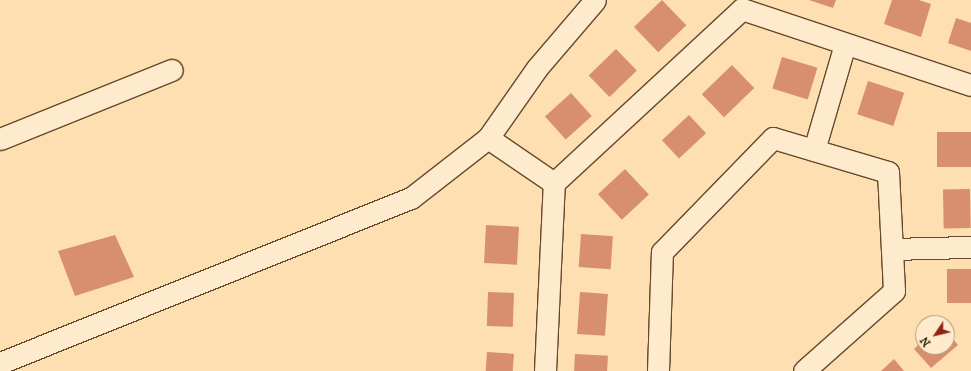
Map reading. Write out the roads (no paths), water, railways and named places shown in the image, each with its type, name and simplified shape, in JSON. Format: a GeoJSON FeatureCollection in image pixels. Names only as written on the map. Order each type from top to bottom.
{"type":"FeatureCollection","features":[{"type":"Feature","properties":{"kind":"street"},"geometry":{"type":"LineString","coordinates":[[0,363],[411,198],[488,138],[537,68],[592,1]]}},
{"type":"Feature","properties":{"kind":"street"},"geometry":{"type":"LineString","coordinates":[[545,371],[554,183],[742,9],[971,85]]}},
{"type":"Feature","properties":{"kind":"street"},"geometry":{"type":"LineString","coordinates":[[814,150],[845,44]]}},
{"type":"Feature","properties":{"kind":"street"},"geometry":{"type":"LineString","coordinates":[[0,139],[172,70]]}},
{"type":"Feature","properties":{"kind":"street"},"geometry":{"type":"LineString","coordinates":[[488,138],[554,183]]}},
{"type":"Feature","properties":{"kind":"street"},"geometry":{"type":"LineString","coordinates":[[658,371],[662,252],[773,138],[888,172],[894,291],[804,371]]}},
{"type":"Feature","properties":{"kind":"street"},"geometry":{"type":"LineString","coordinates":[[892,249],[971,247]]}}]}
